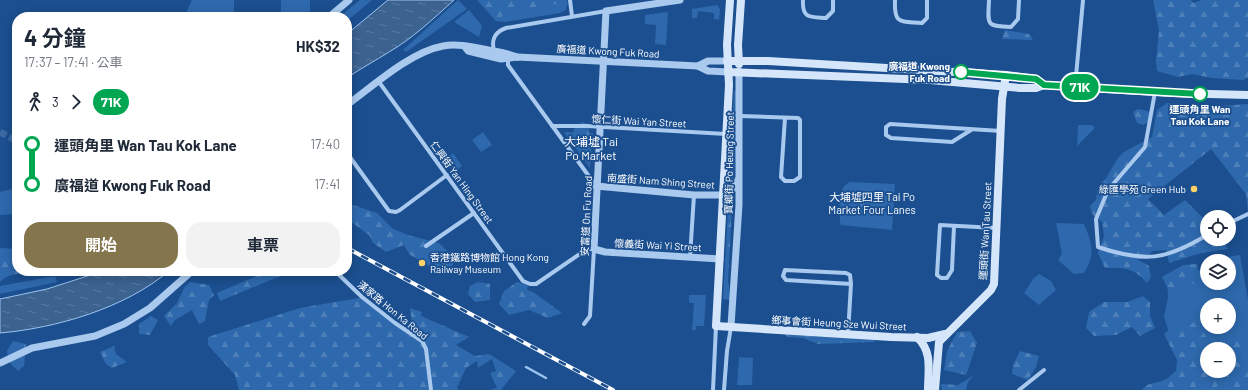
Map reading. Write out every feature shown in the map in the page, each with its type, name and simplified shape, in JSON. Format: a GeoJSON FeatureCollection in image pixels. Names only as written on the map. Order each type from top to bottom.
{"type":"FeatureCollection","features":[{"type":"Feature","properties":{"kind":"main road","name":"寶鄉街 Po Heung Street"},"geometry":{"type":"LineString","coordinates":[[716,326],[724,195],[730,0]]}},
{"type":"Feature","properties":{"kind":"main road","name":"寶鄉街 Po Heung Street"},"geometry":{"type":"LineString","coordinates":[[739,71],[738,45],[741,0]]}},
{"type":"Feature","properties":{"kind":"main road","name":"廣福道 Kwong Fuk Road"},"geometry":{"type":"LineString","coordinates":[[727,61],[1006,75],[1036,79],[1044,85]]}},
{"type":"Feature","properties":{"kind":"main road","name":"廣福道 Kwong Fuk Road"},"geometry":{"type":"LineString","coordinates":[[728,72],[739,71],[930,80],[1036,88],[1044,85],[1155,92],[1248,95]]}},
{"type":"Feature","properties":{"kind":"main road","name":"運頭街 Wan Tau Street"},"geometry":{"type":"LineString","coordinates":[[935,390],[937,348],[939,342],[945,334],[991,290],[995,274],[1003,86],[1006,75]]}},
{"type":"Feature","properties":{"kind":"main road"},"geometry":{"type":"LineString","coordinates":[[716,326],[731,326]]}},
{"type":"Feature","properties":{"kind":"main road","name":"鄉事會街 Heung Sze Wui Street"},"geometry":{"type":"LineString","coordinates":[[731,326],[928,338],[945,334]]}},
{"type":"Feature","properties":{"kind":"main road"},"geometry":{"type":"LineString","coordinates":[[917,337],[924,344],[929,358],[928,390]]}},
{"type":"Feature","properties":{"kind":"street"},"geometry":{"type":"LineString","coordinates":[[335,12],[349,0]]}},
{"type":"Feature","properties":{"kind":"street"},"geometry":{"type":"LineString","coordinates":[[570,0],[572,16]]}},
{"type":"Feature","properties":{"kind":"street"},"geometry":{"type":"LineString","coordinates":[[494,52],[494,36],[498,31],[572,16],[680,0]]}},
{"type":"Feature","properties":{"kind":"street"},"geometry":{"type":"LineString","coordinates":[[803,0],[802,10],[805,14],[809,17],[826,18],[833,11],[833,0]]}},
{"type":"Feature","properties":{"kind":"street"},"geometry":{"type":"LineString","coordinates":[[895,0],[894,14],[896,18],[900,21],[922,23],[927,18],[928,0]]}},
{"type":"Feature","properties":{"kind":"street"},"geometry":{"type":"LineString","coordinates":[[989,0],[988,20],[990,24],[993,26],[1011,27],[1016,24],[1018,19],[1019,0]]}},
{"type":"Feature","properties":{"kind":"street"},"geometry":{"type":"LineString","coordinates":[[1075,87],[1083,0]]}},
{"type":"Feature","properties":{"kind":"street","name":"安富道 On Fu Road"},"geometry":{"type":"LineString","coordinates":[[584,324],[590,316],[606,12]]}},
{"type":"Feature","properties":{"kind":"street","name":"廣福道 Kwong Fuk Road"},"geometry":{"type":"LineString","coordinates":[[352,101],[414,58],[430,49],[455,45],[465,47],[470,46],[508,57]]}},
{"type":"Feature","properties":{"kind":"street","name":"廣福道 Kwong Fuk Road"},"geometry":{"type":"LineString","coordinates":[[465,47],[468,51],[508,57],[604,60],[698,66],[708,71],[728,72]]}},
{"type":"Feature","properties":{"kind":"street"},"geometry":{"type":"LineString","coordinates":[[508,57],[508,65],[596,186]]}},
{"type":"Feature","properties":{"kind":"street","name":"廣福道 Kwong Fuk Road"},"geometry":{"type":"LineString","coordinates":[[698,66],[708,61],[727,61]]}},
{"type":"Feature","properties":{"kind":"street","name":"寶鄉街 Po Heung Street"},"geometry":{"type":"LineString","coordinates":[[724,390],[727,351],[731,326],[739,206],[739,71]]}},
{"type":"Feature","properties":{"kind":"street","name":"仁興街 Yan Hing Street"},"geometry":{"type":"LineString","coordinates":[[379,82],[522,281],[530,284],[536,284],[587,249],[594,249]]}},
{"type":"Feature","properties":{"kind":"street"},"geometry":{"type":"LineString","coordinates":[[1155,92],[1145,147],[1108,190],[1096,219],[1098,247],[1113,252],[1139,257],[1164,256],[1184,248],[1200,239]]}},
{"type":"Feature","properties":{"kind":"street"},"geometry":{"type":"LineString","coordinates":[[740,116],[798,118],[801,122],[800,177],[794,181],[785,181],[781,177],[785,118]]}},
{"type":"Feature","properties":{"kind":"street"},"geometry":{"type":"LineString","coordinates":[[971,130],[952,142],[891,138],[886,135],[886,127],[890,124],[1001,131]]}},
{"type":"Feature","properties":{"kind":"street","name":"懷仁街 Wai Yan Street"},"geometry":{"type":"LineString","coordinates":[[552,126],[600,127],[726,134]]}},
{"type":"Feature","properties":{"kind":"street"},"geometry":{"type":"LineString","coordinates":[[352,160],[389,211],[396,212],[400,210],[447,175]]}},
{"type":"Feature","properties":{"kind":"street"},"geometry":{"type":"LineString","coordinates":[[724,195],[733,190],[738,179]]}},
{"type":"Feature","properties":{"kind":"street","name":"南盛街 Nam Shing Street"},"geometry":{"type":"LineString","coordinates":[[596,186],[694,195],[724,195]]}},
{"type":"Feature","properties":{"kind":"street"},"geometry":{"type":"LineString","coordinates":[[690,257],[694,195]]}},
{"type":"Feature","properties":{"kind":"street"},"geometry":{"type":"LineString","coordinates":[[426,246],[474,213]]}},
{"type":"Feature","properties":{"kind":"street"},"geometry":{"type":"LineString","coordinates":[[1236,220],[1248,214]]}},
{"type":"Feature","properties":{"kind":"street"},"geometry":{"type":"LineString","coordinates":[[954,226],[952,270],[947,278],[941,278],[937,275],[940,225],[996,228]]}},
{"type":"Feature","properties":{"kind":"street","name":"懷義街 Wai Yi Street"},"geometry":{"type":"LineString","coordinates":[[594,249],[605,252],[720,259]]}},
{"type":"Feature","properties":{"kind":"street"},"geometry":{"type":"LineString","coordinates":[[848,334],[851,284],[850,275],[846,273],[785,270],[782,276],[786,280],[851,284]]}},
{"type":"Feature","properties":{"kind":"street"},"geometry":{"type":"LineString","coordinates":[[0,363],[32,348],[95,336],[124,324],[150,308],[186,276]]}},
{"type":"Feature","properties":{"kind":"street","name":"漢家路 Hon Ka Road"},"geometry":{"type":"LineString","coordinates":[[341,276],[362,297],[394,323],[422,341],[426,349],[430,390]]}},
{"type":"Feature","properties":{"kind":"street","name":"寶鄉街 Po Heung Street"},"geometry":{"type":"LineString","coordinates":[[713,390],[716,326]]}},
{"type":"Feature","properties":{"kind":"street"},"geometry":{"type":"LineString","coordinates":[[1019,390],[1044,370]]}},
{"type":"Feature","properties":{"kind":"green space"},"geometry":{"type":"Polygon","coordinates":[[[192,0],[234,0],[234,12],[186,12],[192,0]]]}},
{"type":"Feature","properties":{"kind":"green space"},"geometry":{"type":"Polygon","coordinates":[[[281,0],[310,0],[310,12],[281,12],[281,0]]]}},
{"type":"Feature","properties":{"kind":"green space"},"geometry":{"type":"Polygon","coordinates":[[[360,0],[372,0],[352,17],[352,12],[345,12],[360,0]]]}},
{"type":"Feature","properties":{"kind":"green space"},"geometry":{"type":"Polygon","coordinates":[[[458,0],[467,9],[406,52],[403,50],[458,0]]]}},
{"type":"Feature","properties":{"kind":"green space"},"geometry":{"type":"Polygon","coordinates":[[[477,0],[567,0],[568,5],[548,4],[533,10],[510,10],[496,21],[477,0]]]}},
{"type":"Feature","properties":{"kind":"green space"},"geometry":{"type":"Polygon","coordinates":[[[478,0],[567,0],[566,10],[560,13],[505,22],[496,21],[478,0]]]}},
{"type":"Feature","properties":{"kind":"green space"},"geometry":{"type":"Polygon","coordinates":[[[1153,0],[1191,0],[1193,3],[1202,0],[1248,0],[1248,78],[1243,80],[1212,78],[1192,74],[1178,77],[1157,71],[1156,61],[1159,30],[1153,0]]]}},
{"type":"Feature","properties":{"kind":"green space"},"geometry":{"type":"Polygon","coordinates":[[[717,5],[720,9],[719,20],[714,19],[714,13],[698,11],[697,18],[692,18],[692,9],[717,5]]]}},
{"type":"Feature","properties":{"kind":"green space"},"geometry":{"type":"Polygon","coordinates":[[[469,10],[482,26],[479,37],[454,22],[469,10]]]}},
{"type":"Feature","properties":{"kind":"green space"},"geometry":{"type":"Polygon","coordinates":[[[668,12],[666,45],[655,44],[656,25],[645,24],[645,15],[668,12]]]}},
{"type":"Feature","properties":{"kind":"green space"},"geometry":{"type":"Polygon","coordinates":[[[1005,30],[1029,34],[1033,40],[1002,39],[1005,30]]]}},
{"type":"Feature","properties":{"kind":"green space"},"geometry":{"type":"Polygon","coordinates":[[[734,91],[736,91],[736,155],[733,179],[730,184],[734,91]]]}},
{"type":"Feature","properties":{"kind":"green space"},"geometry":{"type":"Polygon","coordinates":[[[1167,103],[1219,106],[1248,104],[1248,213],[1246,194],[1211,149],[1148,199],[1164,215],[1185,200],[1200,215],[1200,246],[1226,246],[1228,249],[1201,253],[1169,263],[1166,250],[1152,251],[1147,258],[1137,259],[1149,266],[1151,277],[1147,283],[1133,271],[1118,268],[1105,268],[1098,253],[1104,236],[1102,222],[1092,214],[1090,206],[1096,200],[1098,187],[1106,178],[1118,158],[1124,152],[1152,137],[1157,110],[1167,103]]]}},
{"type":"Feature","properties":{"kind":"green space"},"geometry":{"type":"Polygon","coordinates":[[[1138,109],[1148,111],[1152,119],[1144,125],[1137,123],[1133,112],[1138,109]]]}},
{"type":"Feature","properties":{"kind":"green space"},"geometry":{"type":"Polygon","coordinates":[[[582,122],[588,124],[590,136],[588,140],[578,141],[573,136],[574,129],[582,122]]]}},
{"type":"Feature","properties":{"kind":"green space"},"geometry":{"type":"Polygon","coordinates":[[[1078,125],[1092,125],[1095,128],[1077,146],[1078,125]]]}},
{"type":"Feature","properties":{"kind":"green space"},"geometry":{"type":"Polygon","coordinates":[[[483,132],[492,145],[481,152],[472,140],[483,132]]]}},
{"type":"Feature","properties":{"kind":"green space"},"geometry":{"type":"Polygon","coordinates":[[[564,132],[593,133],[590,168],[564,132]]]}},
{"type":"Feature","properties":{"kind":"green space"},"geometry":{"type":"Polygon","coordinates":[[[453,153],[462,166],[454,172],[445,160],[453,153]]]}},
{"type":"Feature","properties":{"kind":"green space"},"geometry":{"type":"Polygon","coordinates":[[[850,182],[895,184],[892,230],[841,225],[839,205],[841,194],[846,185],[850,182]]]}},
{"type":"Feature","properties":{"kind":"green space"},"geometry":{"type":"Polygon","coordinates":[[[12,189],[12,214],[0,215],[0,192],[12,189]]]}},
{"type":"Feature","properties":{"kind":"green space"},"geometry":{"type":"Polygon","coordinates":[[[857,194],[861,194],[865,200],[868,201],[866,215],[859,210],[854,210],[852,208],[854,198],[857,194]]]}},
{"type":"Feature","properties":{"kind":"green space"},"geometry":{"type":"Polygon","coordinates":[[[352,205],[377,213],[393,229],[411,236],[439,243],[457,257],[452,266],[432,268],[409,254],[404,245],[386,252],[373,243],[369,235],[352,223],[352,205]]]}},
{"type":"Feature","properties":{"kind":"green space"},"geometry":{"type":"Polygon","coordinates":[[[728,209],[732,209],[728,282],[731,300],[723,299],[728,209]]]}},
{"type":"Feature","properties":{"kind":"green space"},"geometry":{"type":"Polygon","coordinates":[[[1056,223],[1084,224],[1092,248],[1090,260],[1084,273],[1074,274],[1058,260],[1062,254],[1056,223]]]}},
{"type":"Feature","properties":{"kind":"green space"},"geometry":{"type":"Polygon","coordinates":[[[0,248],[12,249],[12,275],[4,278],[0,282],[0,248]]]}},
{"type":"Feature","properties":{"kind":"green space"},"geometry":{"type":"Polygon","coordinates":[[[1240,255],[1248,300],[1248,390],[1188,390],[1164,317],[1168,298],[1167,275],[1200,270],[1200,290],[1236,290],[1236,256],[1240,255]]]}},
{"type":"Feature","properties":{"kind":"green space"},"geometry":{"type":"Polygon","coordinates":[[[1197,264],[1200,284],[1188,283],[1180,293],[1168,289],[1162,277],[1183,265],[1197,264]]]}},
{"type":"Feature","properties":{"kind":"green space"},"geometry":{"type":"Polygon","coordinates":[[[1039,274],[1051,281],[1056,290],[1039,305],[1024,293],[1033,279],[1039,274]]]}},
{"type":"Feature","properties":{"kind":"green space"},"geometry":{"type":"Polygon","coordinates":[[[55,276],[57,282],[0,294],[0,286],[55,276]]]}},
{"type":"Feature","properties":{"kind":"green space"},"geometry":{"type":"Polygon","coordinates":[[[256,276],[280,276],[220,301],[217,293],[256,276]]]}},
{"type":"Feature","properties":{"kind":"green space"},"geometry":{"type":"Polygon","coordinates":[[[190,282],[209,285],[214,295],[209,300],[205,321],[199,324],[192,310],[175,320],[171,326],[164,316],[177,303],[184,288],[190,282]]]}},
{"type":"Feature","properties":{"kind":"green space"},"geometry":{"type":"Polygon","coordinates":[[[478,282],[490,284],[490,300],[475,302],[468,294],[470,286],[478,282]]]}},
{"type":"Feature","properties":{"kind":"green space"},"geometry":{"type":"Polygon","coordinates":[[[517,282],[528,285],[527,290],[533,292],[562,313],[548,318],[529,310],[509,315],[499,304],[504,291],[517,282]]]}},
{"type":"Feature","properties":{"kind":"green space"},"geometry":{"type":"Polygon","coordinates":[[[689,295],[706,295],[704,326],[696,326],[696,330],[692,330],[694,303],[689,303],[689,295]]]}},
{"type":"Feature","properties":{"kind":"green space"},"geometry":{"type":"Polygon","coordinates":[[[1143,296],[1150,302],[1150,316],[1155,328],[1140,336],[1132,327],[1116,335],[1094,336],[1086,328],[1089,312],[1104,302],[1127,302],[1143,296]]]}},
{"type":"Feature","properties":{"kind":"green space"},"geometry":{"type":"Polygon","coordinates":[[[365,297],[407,331],[412,324],[410,308],[422,312],[421,316],[469,337],[456,345],[475,356],[489,354],[516,371],[501,390],[490,390],[497,388],[490,373],[496,371],[492,359],[478,368],[477,361],[466,368],[457,388],[459,390],[239,390],[235,375],[208,345],[208,337],[300,308],[365,297]]]}},
{"type":"Feature","properties":{"kind":"green space"},"geometry":{"type":"Polygon","coordinates":[[[151,316],[158,320],[150,335],[139,334],[139,324],[151,316]]]}},
{"type":"Feature","properties":{"kind":"green space"},"geometry":{"type":"Polygon","coordinates":[[[1197,320],[1200,326],[1200,334],[1205,334],[1209,342],[1200,342],[1200,378],[1236,378],[1236,342],[1214,342],[1225,338],[1233,338],[1248,346],[1248,351],[1245,355],[1248,363],[1248,390],[1225,390],[1227,387],[1222,380],[1214,390],[1142,390],[1147,385],[1163,381],[1176,371],[1177,360],[1164,334],[1170,329],[1182,330],[1197,320]]]}},
{"type":"Feature","properties":{"kind":"green space"},"geometry":{"type":"Polygon","coordinates":[[[970,331],[977,343],[966,375],[944,370],[947,351],[957,332],[970,331]]]}},
{"type":"Feature","properties":{"kind":"green space"},"geometry":{"type":"Polygon","coordinates":[[[782,332],[874,334],[875,342],[818,344],[803,338],[788,337],[782,332]]]}},
{"type":"Feature","properties":{"kind":"green space"},"geometry":{"type":"Polygon","coordinates":[[[13,341],[26,344],[24,366],[18,371],[9,362],[7,351],[13,341]]]}},
{"type":"Feature","properties":{"kind":"green space"},"geometry":{"type":"Polygon","coordinates":[[[114,346],[116,354],[127,362],[112,368],[106,364],[100,352],[114,346]]]}},
{"type":"Feature","properties":{"kind":"green space"},"geometry":{"type":"Polygon","coordinates":[[[1020,351],[1039,356],[1036,367],[1028,380],[1012,374],[1013,365],[1020,351]]]}},
{"type":"Feature","properties":{"kind":"green space"},"geometry":{"type":"Polygon","coordinates":[[[739,357],[753,358],[752,385],[737,385],[739,357]]]}},
{"type":"Feature","properties":{"kind":"green space"},"geometry":{"type":"Polygon","coordinates":[[[974,375],[968,382],[966,390],[942,390],[941,384],[958,385],[974,375]]]}},
{"type":"Feature","properties":{"kind":"water"},"geometry":{"type":"Polygon","coordinates":[[[388,0],[454,0],[423,28],[398,47],[352,75],[352,30],[388,0]]]}},
{"type":"Feature","properties":{"kind":"water"},"geometry":{"type":"Polygon","coordinates":[[[87,276],[162,276],[132,296],[89,314],[44,326],[0,333],[0,299],[47,289],[87,276]]]}},
{"type":"Feature","properties":{"kind":"waterway"},"geometry":{"type":"LineString","coordinates":[[526,367],[546,378]]}},
{"type":"Feature","properties":{"kind":"tunnel"},"geometry":{"type":"LineString","coordinates":[[0,132],[12,138]]}},
{"type":"Feature","properties":{"kind":"railway"},"geometry":{"type":"LineString","coordinates":[[352,251],[613,390]]}},
{"type":"Feature","properties":{"kind":"bus line","name":"71K"},"geometry":{"type":"LineString","coordinates":[[961,72],[1036,79],[1044,85],[1200,94]]}},
{"type":"Feature","properties":{"kind":"place","name":"廣福道 Kwong Fuk Road"},"geometry":{"type":"Point","coordinates":[961,72]}},
{"type":"Feature","properties":{"kind":"place","name":"運頭角里 Wan Tau Kok Lane"},"geometry":{"type":"Point","coordinates":[1200,94]}},
{"type":"Feature","properties":{"kind":"place","name":"綠匯學苑 Green Hub"},"geometry":{"type":"Point","coordinates":[1194,189]}},
{"type":"Feature","properties":{"kind":"place","name":"香港鐵路博物館 Hong Kong Railway Museum"},"geometry":{"type":"Point","coordinates":[422,263]}},
{"type":"Feature","properties":{"kind":"district","name":"大埔墟 Tai Po Market"},"geometry":{"type":"Point","coordinates":[591,149]}},
{"type":"Feature","properties":{"kind":"district","name":"大埔墟四里 Tai Po Market Four Lanes"},"geometry":{"type":"Point","coordinates":[872,203]}}]}
